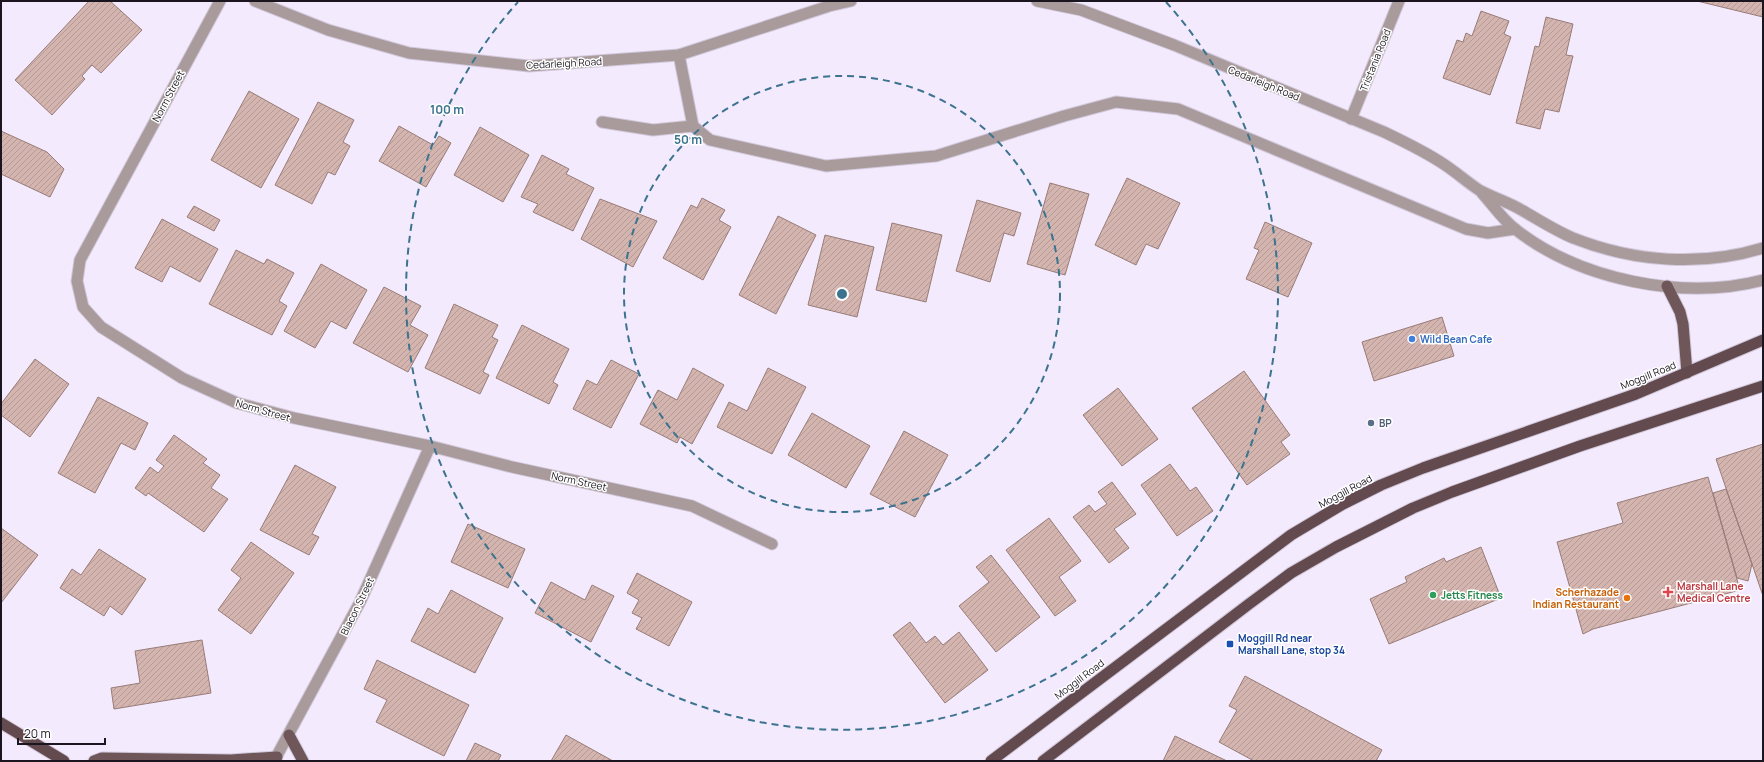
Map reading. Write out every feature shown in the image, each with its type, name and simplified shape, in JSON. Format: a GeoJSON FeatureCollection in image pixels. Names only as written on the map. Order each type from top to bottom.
{"type":"FeatureCollection","features":[{"type":"Feature","properties":{"kind":"highway","name":"Moggill Road"},"geometry":{"type":"LineString","coordinates":[[991,761],[1291,535],[1343,504],[1381,485],[1422,468],[1636,394],[1763,340]]}},
{"type":"Feature","properties":{"kind":"highway"},"geometry":{"type":"LineString","coordinates":[[1043,761],[1291,573],[1336,547],[1413,508],[1452,492],[1580,446],[1763,386]]}},
{"type":"Feature","properties":{"kind":"highway"},"geometry":{"type":"LineString","coordinates":[[1,723],[64,761]]}},
{"type":"Feature","properties":{"kind":"main road"},"geometry":{"type":"LineString","coordinates":[[1667,286],[1680,312],[1683,324],[1687,373]]}},
{"type":"Feature","properties":{"kind":"main road"},"geometry":{"type":"LineString","coordinates":[[289,735],[303,761]]}},
{"type":"Feature","properties":{"kind":"main road"},"geometry":{"type":"LineString","coordinates":[[94,761],[102,758],[231,760],[276,759]]}},
{"type":"Feature","properties":{"kind":"street","name":"Norm Street"},"geometry":{"type":"LineString","coordinates":[[220,1],[80,260],[76,281],[83,307],[101,327],[176,374],[237,403],[294,418],[430,446],[512,467],[692,506],[772,544]]}},
{"type":"Feature","properties":{"kind":"street","name":"Cedarleigh Road"},"geometry":{"type":"LineString","coordinates":[[255,1],[328,30],[409,53],[528,66],[679,54],[829,6],[851,1]]}},
{"type":"Feature","properties":{"kind":"street","name":"Cedarleigh Road"},"geometry":{"type":"LineString","coordinates":[[1037,1],[1088,12],[1174,45],[1411,144],[1444,164],[1479,189],[1573,238],[1638,256],[1662,259],[1689,260],[1719,258],[1747,253],[1763,248]]}},
{"type":"Feature","properties":{"kind":"street","name":"Tristania Road"},"geometry":{"type":"LineString","coordinates":[[1351,119],[1399,1]]}},
{"type":"Feature","properties":{"kind":"street"},"geometry":{"type":"LineString","coordinates":[[679,54],[693,126],[710,140],[826,166],[936,156],[1064,116],[1116,102],[1178,109],[1466,229],[1488,233],[1515,229]]}},
{"type":"Feature","properties":{"kind":"street"},"geometry":{"type":"LineString","coordinates":[[602,122],[653,130],[693,126]]}},
{"type":"Feature","properties":{"kind":"street","name":"Cedarleigh Road"},"geometry":{"type":"LineString","coordinates":[[1479,189],[1504,220],[1541,247],[1577,264],[1621,279],[1667,286],[1694,287],[1749,284],[1763,280]]}},
{"type":"Feature","properties":{"kind":"street","name":"Blacon Street"},"geometry":{"type":"LineString","coordinates":[[276,759],[360,602],[430,446]]}},
{"type":"Feature","properties":{"kind":"building"},"geometry":{"type":"Polygon","coordinates":[[[89,1],[110,1],[142,30],[101,73],[92,65],[82,76],[85,79],[52,115],[15,80],[89,1]]]}},
{"type":"Feature","properties":{"kind":"building"},"geometry":{"type":"Polygon","coordinates":[[[1697,1],[1763,1],[1763,17],[1697,1]]]}},
{"type":"Feature","properties":{"kind":"building"},"geometry":{"type":"Polygon","coordinates":[[[1481,11],[1509,21],[1504,34],[1511,37],[1490,95],[1443,78],[1457,40],[1463,42],[1466,33],[1472,36],[1481,11]]]}},
{"type":"Feature","properties":{"kind":"building"},"geometry":{"type":"Polygon","coordinates":[[[1546,17],[1573,24],[1566,55],[1573,56],[1559,112],[1545,109],[1540,129],[1516,123],[1535,46],[1539,47],[1546,17]]]}},
{"type":"Feature","properties":{"kind":"building"},"geometry":{"type":"Polygon","coordinates":[[[249,91],[299,119],[261,188],[211,160],[249,91]]]}},
{"type":"Feature","properties":{"kind":"building"},"geometry":{"type":"Polygon","coordinates":[[[318,102],[354,120],[343,142],[350,146],[335,175],[328,172],[312,204],[275,185],[318,102]]]}},
{"type":"Feature","properties":{"kind":"building"},"geometry":{"type":"Polygon","coordinates":[[[399,126],[433,145],[439,136],[451,143],[426,187],[379,161],[399,126]]]}},
{"type":"Feature","properties":{"kind":"building"},"geometry":{"type":"Polygon","coordinates":[[[480,127],[529,155],[503,202],[454,175],[480,127]]]}},
{"type":"Feature","properties":{"kind":"building"},"geometry":{"type":"Polygon","coordinates":[[[1,131],[47,152],[64,169],[50,197],[1,174],[1,131]]]}},
{"type":"Feature","properties":{"kind":"building"},"geometry":{"type":"Polygon","coordinates":[[[542,155],[569,169],[566,174],[594,188],[573,231],[533,212],[538,204],[521,197],[542,155]]]}},
{"type":"Feature","properties":{"kind":"building"},"geometry":{"type":"Polygon","coordinates":[[[1127,178],[1180,203],[1158,249],[1146,244],[1136,265],[1095,245],[1127,178]]]}},
{"type":"Feature","properties":{"kind":"building"},"geometry":{"type":"Polygon","coordinates":[[[1050,183],[1089,194],[1065,275],[1027,264],[1050,183]]]}},
{"type":"Feature","properties":{"kind":"building"},"geometry":{"type":"Polygon","coordinates":[[[702,198],[725,210],[719,220],[731,227],[703,280],[663,258],[691,205],[697,208],[702,198]]]}},
{"type":"Feature","properties":{"kind":"building"},"geometry":{"type":"Polygon","coordinates":[[[600,199],[657,221],[633,267],[581,239],[600,199]]]}},
{"type":"Feature","properties":{"kind":"building"},"geometry":{"type":"Polygon","coordinates":[[[977,200],[1021,213],[1014,236],[1004,233],[990,282],[956,271],[977,200]]]}},
{"type":"Feature","properties":{"kind":"building"},"geometry":{"type":"Polygon","coordinates":[[[194,206],[220,220],[214,231],[187,217],[194,206]]]}},
{"type":"Feature","properties":{"kind":"building"},"geometry":{"type":"Polygon","coordinates":[[[778,216],[816,235],[776,314],[739,295],[778,216]]]}},
{"type":"Feature","properties":{"kind":"building"},"geometry":{"type":"Polygon","coordinates":[[[162,219],[218,249],[200,282],[170,266],[162,282],[135,268],[162,219]]]}},
{"type":"Feature","properties":{"kind":"building"},"geometry":{"type":"Polygon","coordinates":[[[1265,222],[1312,243],[1288,297],[1246,279],[1259,250],[1254,248],[1265,222]]]}},
{"type":"Feature","properties":{"kind":"building"},"geometry":{"type":"Polygon","coordinates":[[[892,223],[942,235],[926,302],[876,290],[892,223]]]}},
{"type":"Feature","properties":{"kind":"building"},"geometry":{"type":"Polygon","coordinates":[[[825,235],[874,247],[857,317],[808,305],[825,235]]]}},
{"type":"Feature","properties":{"kind":"building"},"geometry":{"type":"Polygon","coordinates":[[[236,250],[264,264],[267,259],[294,273],[279,301],[287,306],[272,335],[209,304],[236,250]]]}},
{"type":"Feature","properties":{"kind":"building"},"geometry":{"type":"Polygon","coordinates":[[[321,264],[367,290],[346,329],[331,321],[315,348],[284,331],[321,264]]]}},
{"type":"Feature","properties":{"kind":"building"},"geometry":{"type":"Polygon","coordinates":[[[384,287],[421,306],[410,325],[428,335],[408,372],[353,343],[384,287]]]}},
{"type":"Feature","properties":{"kind":"building"},"geometry":{"type":"Polygon","coordinates":[[[454,304],[498,325],[492,337],[498,340],[483,372],[489,375],[480,394],[425,368],[454,304]]]}},
{"type":"Feature","properties":{"kind":"building"},"geometry":{"type":"Polygon","coordinates":[[[1442,317],[1454,356],[1374,381],[1362,342],[1442,317]]]}},
{"type":"Feature","properties":{"kind":"building"},"geometry":{"type":"Polygon","coordinates":[[[522,325],[569,349],[553,382],[558,385],[549,404],[496,378],[522,325]]]}},
{"type":"Feature","properties":{"kind":"building"},"geometry":{"type":"Polygon","coordinates":[[[35,359],[69,384],[30,437],[1,415],[1,404],[35,359]]]}},
{"type":"Feature","properties":{"kind":"building"},"geometry":{"type":"Polygon","coordinates":[[[611,360],[639,374],[611,428],[573,409],[587,380],[597,385],[611,360]]]}},
{"type":"Feature","properties":{"kind":"building"},"geometry":{"type":"Polygon","coordinates":[[[693,368],[724,385],[692,444],[680,437],[677,443],[640,424],[658,390],[677,400],[693,368]]]}},
{"type":"Feature","properties":{"kind":"building"},"geometry":{"type":"Polygon","coordinates":[[[768,368],[806,387],[772,454],[717,427],[729,402],[747,411],[768,368]]]}},
{"type":"Feature","properties":{"kind":"building"},"geometry":{"type":"Polygon","coordinates":[[[1244,371],[1290,435],[1281,442],[1290,454],[1247,485],[1192,408],[1244,371]]]}},
{"type":"Feature","properties":{"kind":"building"},"geometry":{"type":"Polygon","coordinates":[[[1118,388],[1158,439],[1122,466],[1083,415],[1118,388]]]}},
{"type":"Feature","properties":{"kind":"building"},"geometry":{"type":"Polygon","coordinates":[[[98,397],[148,423],[135,450],[121,443],[95,493],[58,473],[98,397]]]}},
{"type":"Feature","properties":{"kind":"building"},"geometry":{"type":"Polygon","coordinates":[[[812,413],[870,446],[846,488],[788,455],[812,413]]]}},
{"type":"Feature","properties":{"kind":"building"},"geometry":{"type":"Polygon","coordinates":[[[904,431],[948,455],[915,517],[870,494],[904,431]]]}},
{"type":"Feature","properties":{"kind":"building"},"geometry":{"type":"Polygon","coordinates":[[[174,435],[207,459],[203,463],[220,475],[211,488],[228,499],[204,532],[148,493],[146,496],[135,488],[150,467],[158,473],[164,466],[156,460],[174,435]]]}},
{"type":"Feature","properties":{"kind":"building"},"geometry":{"type":"Polygon","coordinates":[[[1763,444],[1763,596],[1716,459],[1763,444]]]}},
{"type":"Feature","properties":{"kind":"building"},"geometry":{"type":"Polygon","coordinates":[[[1170,464],[1190,491],[1196,487],[1213,511],[1177,536],[1141,485],[1170,464]]]}},
{"type":"Feature","properties":{"kind":"building"},"geometry":{"type":"Polygon","coordinates":[[[295,465],[336,487],[312,534],[319,537],[309,555],[260,530],[295,465]]]}},
{"type":"Feature","properties":{"kind":"building"},"geometry":{"type":"Polygon","coordinates":[[[1708,477],[1740,590],[1593,629],[1583,634],[1557,542],[1623,523],[1617,503],[1708,477]]]}},
{"type":"Feature","properties":{"kind":"building"},"geometry":{"type":"Polygon","coordinates":[[[1112,482],[1136,514],[1114,529],[1129,548],[1109,563],[1073,517],[1089,505],[1095,512],[1107,504],[1098,492],[1112,482]]]}},
{"type":"Feature","properties":{"kind":"building"},"geometry":{"type":"Polygon","coordinates":[[[1726,489],[1752,564],[1748,581],[1737,578],[1713,493],[1726,489]]]}},
{"type":"Feature","properties":{"kind":"building"},"geometry":{"type":"Polygon","coordinates":[[[1049,518],[1081,561],[1059,577],[1076,601],[1055,616],[1006,550],[1049,518]]]}},
{"type":"Feature","properties":{"kind":"building"},"geometry":{"type":"Polygon","coordinates":[[[468,524],[525,549],[508,588],[451,562],[468,524]]]}},
{"type":"Feature","properties":{"kind":"building"},"geometry":{"type":"Polygon","coordinates":[[[1,528],[38,555],[1,603],[1,528]]]}},
{"type":"Feature","properties":{"kind":"building"},"geometry":{"type":"Polygon","coordinates":[[[251,542],[294,573],[251,634],[218,610],[241,578],[231,570],[251,542]]]}},
{"type":"Feature","properties":{"kind":"building"},"geometry":{"type":"Polygon","coordinates":[[[1481,547],[1501,598],[1389,644],[1370,599],[1407,582],[1405,577],[1444,558],[1446,562],[1481,547]]]}},
{"type":"Feature","properties":{"kind":"building"},"geometry":{"type":"Polygon","coordinates":[[[99,549],[146,579],[122,615],[110,606],[104,616],[60,588],[72,569],[81,575],[99,549]]]}},
{"type":"Feature","properties":{"kind":"building"},"geometry":{"type":"Polygon","coordinates":[[[991,555],[1040,617],[996,652],[959,606],[989,582],[976,567],[991,555]]]}},
{"type":"Feature","properties":{"kind":"building"},"geometry":{"type":"Polygon","coordinates":[[[637,573],[692,602],[669,646],[636,629],[642,618],[632,613],[639,600],[627,593],[637,573]]]}},
{"type":"Feature","properties":{"kind":"building"},"geometry":{"type":"Polygon","coordinates":[[[551,582],[585,600],[592,585],[614,596],[591,642],[535,613],[551,582]]]}},
{"type":"Feature","properties":{"kind":"building"},"geometry":{"type":"Polygon","coordinates":[[[451,590],[503,618],[475,673],[411,641],[428,608],[438,614],[451,590]]]}},
{"type":"Feature","properties":{"kind":"building"},"geometry":{"type":"Polygon","coordinates":[[[910,622],[926,643],[935,636],[943,645],[959,632],[988,670],[945,703],[893,635],[910,622]]]}},
{"type":"Feature","properties":{"kind":"building"},"geometry":{"type":"Polygon","coordinates":[[[202,640],[211,693],[114,709],[111,688],[140,683],[135,651],[202,640]]]}},
{"type":"Feature","properties":{"kind":"building"},"geometry":{"type":"Polygon","coordinates":[[[377,660],[469,705],[444,756],[376,722],[387,700],[364,689],[377,660]]]}},
{"type":"Feature","properties":{"kind":"building"},"geometry":{"type":"Polygon","coordinates":[[[1245,676],[1382,750],[1376,761],[1254,761],[1219,742],[1237,710],[1229,706],[1245,676]]]}},
{"type":"Feature","properties":{"kind":"building"},"geometry":{"type":"Polygon","coordinates":[[[566,735],[613,761],[551,761],[566,735]]]}},
{"type":"Feature","properties":{"kind":"building"},"geometry":{"type":"Polygon","coordinates":[[[1175,736],[1227,761],[1163,761],[1175,736]]]}},
{"type":"Feature","properties":{"kind":"building"},"geometry":{"type":"Polygon","coordinates":[[[475,743],[501,755],[498,761],[466,761],[475,743]]]}},
{"type":"Feature","properties":{"kind":"place","name":"Wild Bean Cafe"},"geometry":{"type":"Point","coordinates":[1412,339]}},
{"type":"Feature","properties":{"kind":"place","name":"BP"},"geometry":{"type":"Point","coordinates":[1371,423]}},
{"type":"Feature","properties":{"kind":"place","name":"Marshall Lane Medical Centre"},"geometry":{"type":"Point","coordinates":[1668,592]}},
{"type":"Feature","properties":{"kind":"place","name":"Jetts Fitness"},"geometry":{"type":"Point","coordinates":[1433,595]}},
{"type":"Feature","properties":{"kind":"place","name":"Scherhazade Indian Restaurant"},"geometry":{"type":"Point","coordinates":[1627,598]}},
{"type":"Feature","properties":{"kind":"place","name":"Moggill Rd near Marshall Lane, stop 34"},"geometry":{"type":"Point","coordinates":[1230,644]}}]}
